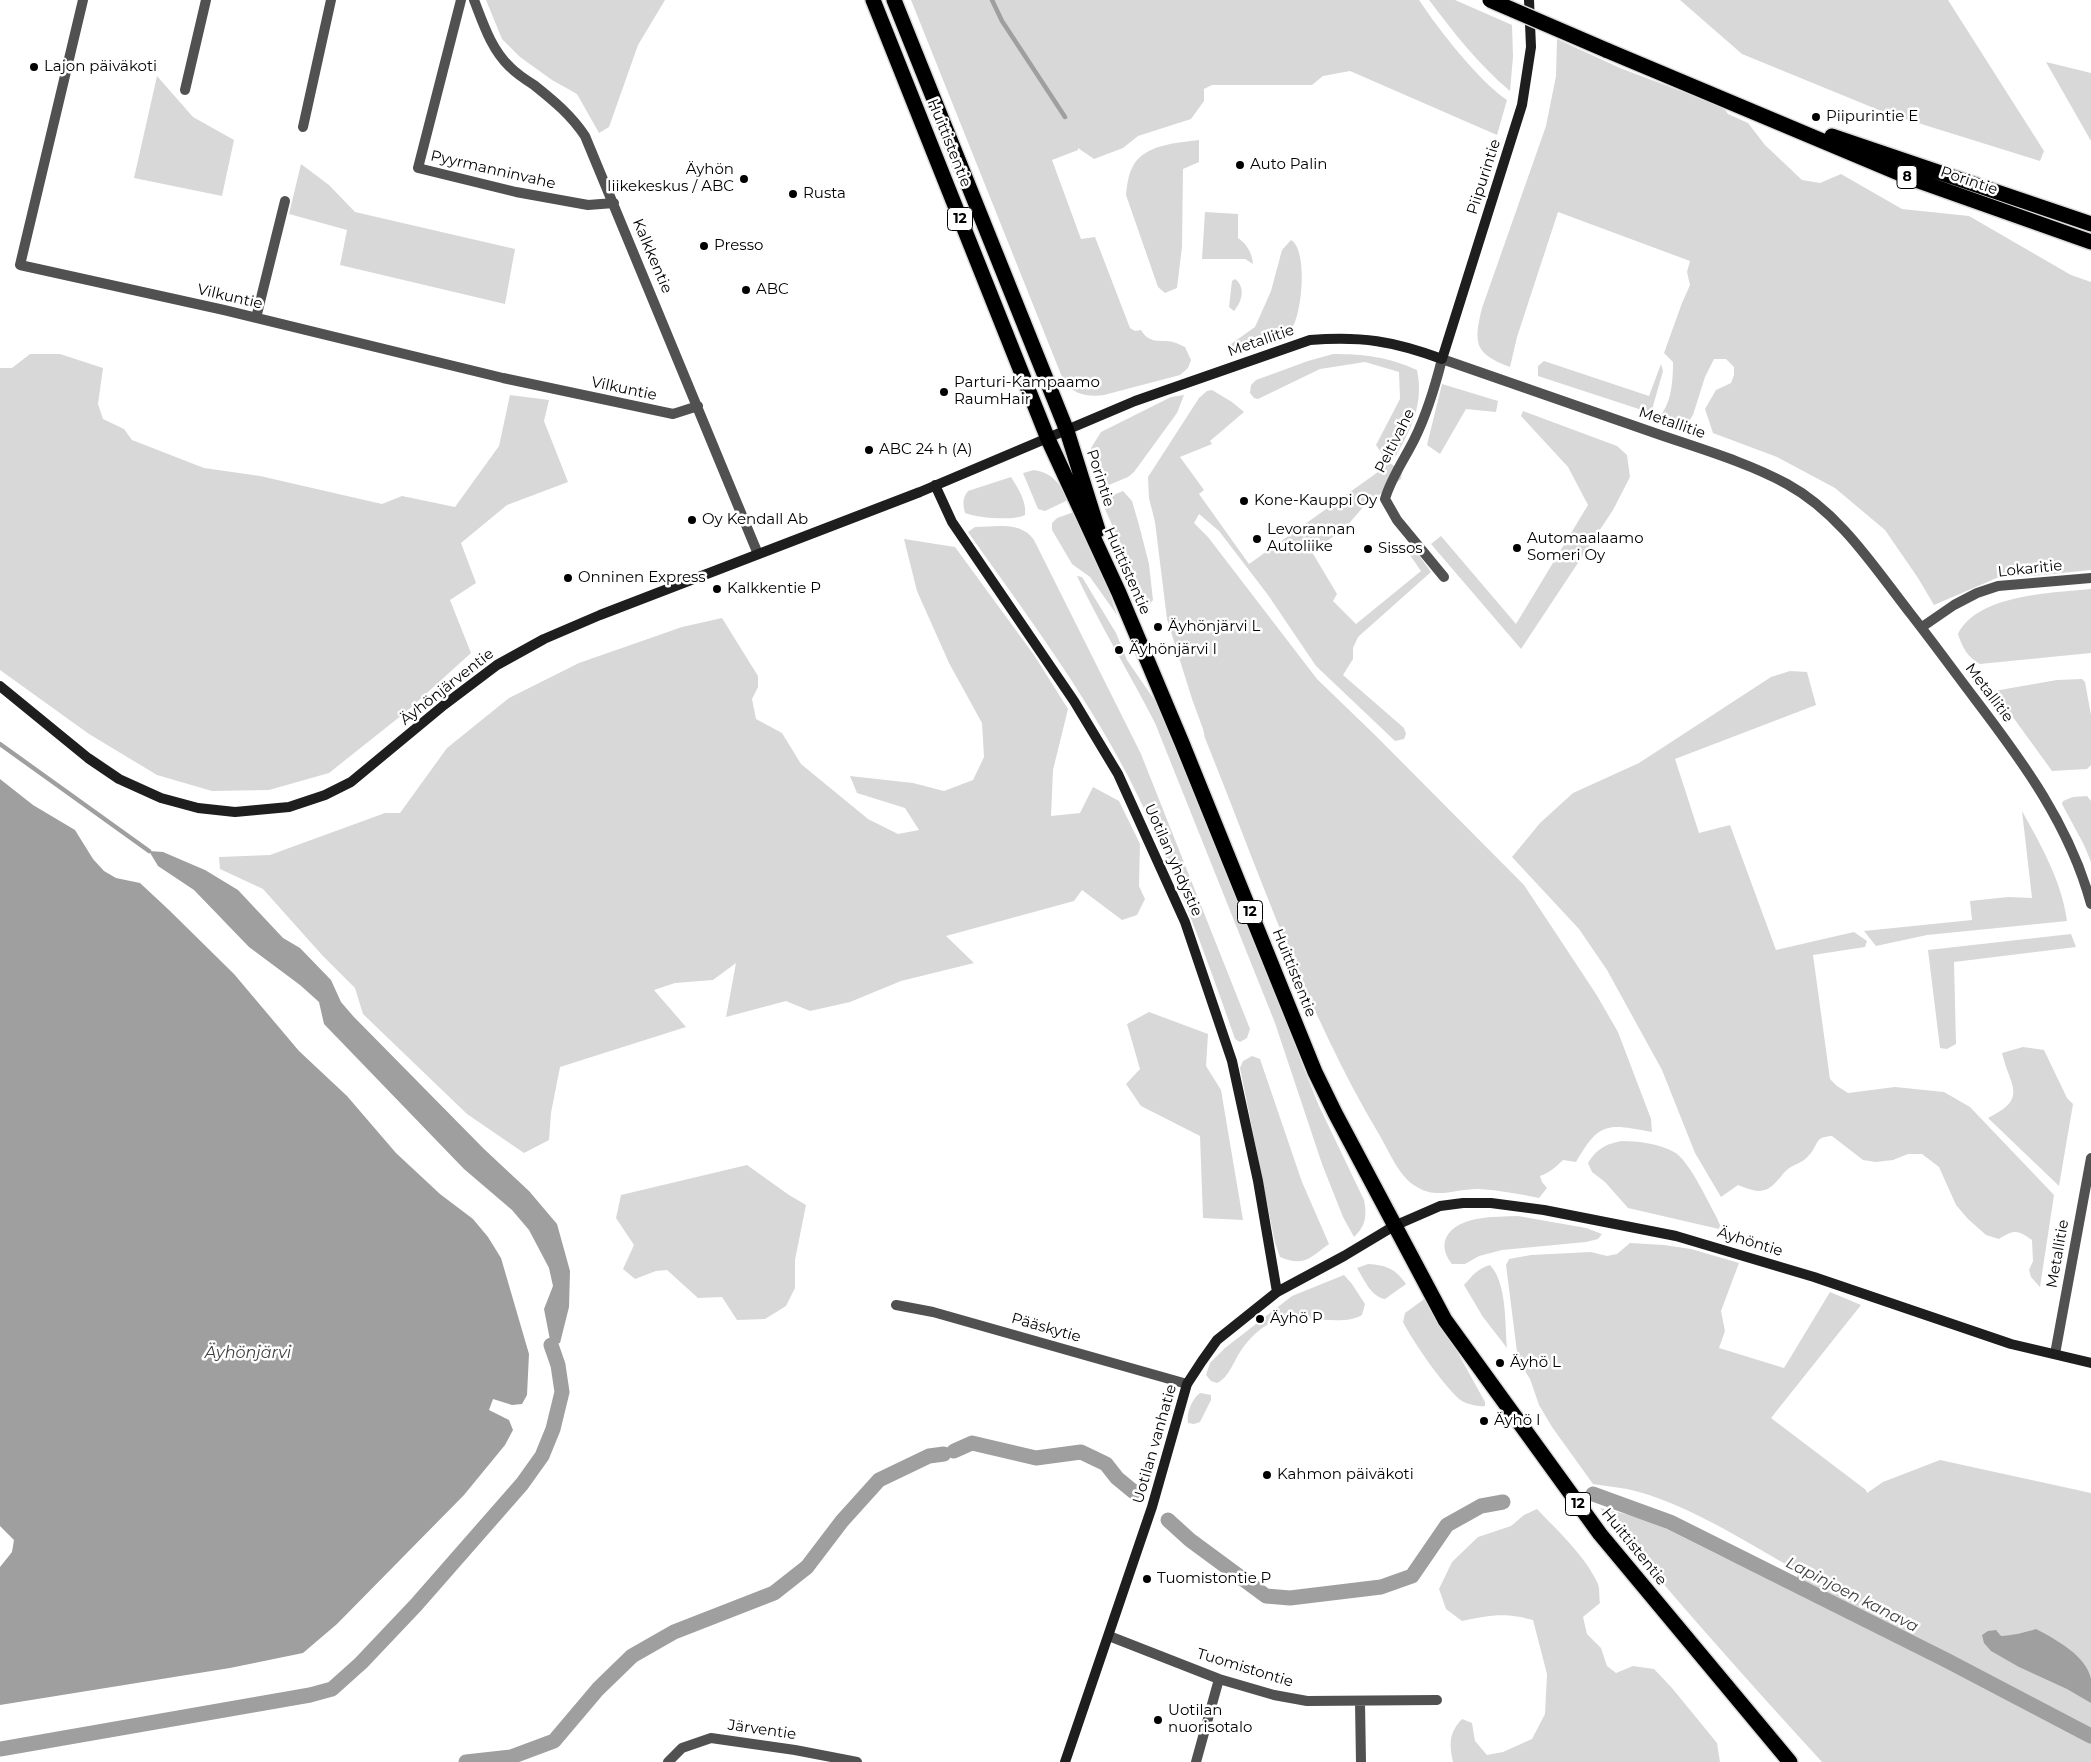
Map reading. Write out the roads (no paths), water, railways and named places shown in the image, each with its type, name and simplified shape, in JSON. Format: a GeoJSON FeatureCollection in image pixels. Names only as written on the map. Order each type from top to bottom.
{"type":"FeatureCollection","features":[{"type":"Feature","properties":{"kind":"highway","name":"Huittistentie"},"geometry":{"type":"LineString","coordinates":[[873,0],[1048,439],[1119,593],[1182,743],[1315,1072],[1394,1226],[1445,1320],[1503,1403],[1600,1534],[1790,1762]]}},
{"type":"Feature","properties":{"kind":"highway","name":"Huittistentie"},"geometry":{"type":"LineString","coordinates":[[894,0],[1067,431]]}},
{"type":"Feature","properties":{"kind":"highway","name":"Porintie"},"geometry":{"type":"LineString","coordinates":[[1490,0],[1913,180],[2091,242]]}},
{"type":"Feature","properties":{"kind":"highway","name":"Porintie"},"geometry":{"type":"LineString","coordinates":[[1726,101],[1913,162],[2091,224]]}},
{"type":"Feature","properties":{"kind":"highway","name":"Porintie"},"geometry":{"type":"LineString","coordinates":[[1067,431],[1119,593]]}},
{"type":"Feature","properties":{"kind":"main road","name":"Piipurintie"},"geometry":{"type":"LineString","coordinates":[[1442,359],[1522,105],[1531,47],[1529,0]]}},
{"type":"Feature","properties":{"kind":"main road","name":"Metallitie"},"geometry":{"type":"LineString","coordinates":[[1048,439],[1135,401],[1310,340],[1340,338],[1376,340],[1414,349],[1442,359]]}},
{"type":"Feature","properties":{"kind":"main road","name":"Äyhönjärventie"},"geometry":{"type":"LineString","coordinates":[[0,686],[88,758],[118,779],[161,798],[198,808],[236,812],[289,807],[325,795],[351,782],[444,705],[497,665],[544,639],[1048,439]]}},
{"type":"Feature","properties":{"kind":"main road","name":"Uotilan yhdystie"},"geometry":{"type":"LineString","coordinates":[[935,485],[952,522],[1074,701],[1118,774],[1185,922],[1232,1062],[1258,1181],[1277,1292]]}},
{"type":"Feature","properties":{"kind":"main road","name":"Äyhöntie"},"geometry":{"type":"LineString","coordinates":[[1394,1226],[1440,1206],[1464,1203],[1544,1210],[1649,1230],[1708,1244],[1823,1280],[2011,1344],[2091,1362]]}},
{"type":"Feature","properties":{"kind":"main road","name":"Uotilan vanhatie"},"geometry":{"type":"LineString","coordinates":[[1065,1762],[1152,1507],[1187,1384],[1217,1340],[1277,1292],[1344,1256],[1394,1226]]}},
{"type":"Feature","properties":{"kind":"street","name":"Vilkuntie"},"geometry":{"type":"LineString","coordinates":[[83,0],[20,265],[256,318],[503,378],[673,414],[698,406]]}},
{"type":"Feature","properties":{"kind":"street"},"geometry":{"type":"LineString","coordinates":[[185,90],[206,0]]}},
{"type":"Feature","properties":{"kind":"street"},"geometry":{"type":"LineString","coordinates":[[303,127],[331,0]]}},
{"type":"Feature","properties":{"kind":"street","name":"Pyyrmanninvahe"},"geometry":{"type":"LineString","coordinates":[[461,0],[418,168],[552,199],[588,205],[614,203]]}},
{"type":"Feature","properties":{"kind":"street","name":"Kalkkentie"},"geometry":{"type":"LineString","coordinates":[[474,0],[498,54],[510,68],[574,118],[586,136],[758,554]]}},
{"type":"Feature","properties":{"kind":"street"},"geometry":{"type":"LineString","coordinates":[[256,318],[285,201]]}},
{"type":"Feature","properties":{"kind":"street","name":"Peltivahe"},"geometry":{"type":"LineString","coordinates":[[1442,359],[1426,412],[1404,459],[1389,484],[1385,499],[1397,520],[1444,577]]}},
{"type":"Feature","properties":{"kind":"street","name":"Metallitie"},"geometry":{"type":"LineString","coordinates":[[1442,359],[1688,444],[1788,484],[1818,505],[1843,528],[1922,627],[2040,789],[2078,863],[2091,904]]}},
{"type":"Feature","properties":{"kind":"street","name":"Lokaritie"},"geometry":{"type":"LineString","coordinates":[[1922,627],[1954,605],[1977,593],[1998,586],[2091,578]]}},
{"type":"Feature","properties":{"kind":"street","name":"Metallitie"},"geometry":{"type":"LineString","coordinates":[[2055,1354],[2091,1158]]}},
{"type":"Feature","properties":{"kind":"street","name":"Pääskytie"},"geometry":{"type":"LineString","coordinates":[[896,1305],[933,1312],[1187,1384]]}},
{"type":"Feature","properties":{"kind":"street","name":"Tuomistontie"},"geometry":{"type":"LineString","coordinates":[[1109,1636],[1219,1679],[1268,1693],[1306,1701],[1437,1700]]}},
{"type":"Feature","properties":{"kind":"street"},"geometry":{"type":"LineString","coordinates":[[1196,1762],[1219,1679]]}},
{"type":"Feature","properties":{"kind":"street"},"geometry":{"type":"LineString","coordinates":[[1360,1702],[1361,1762]]}},
{"type":"Feature","properties":{"kind":"street","name":"Järventie"},"geometry":{"type":"LineString","coordinates":[[668,1762],[682,1748],[711,1738],[795,1750],[857,1762]]}},
{"type":"Feature","properties":{"kind":"water","name":"Äyhönjärvi"},"geometry":{"type":"Polygon","coordinates":[[[0,779],[33,805],[75,830],[93,859],[104,871],[116,878],[140,883],[234,974],[299,1051],[347,1096],[396,1153],[440,1194],[473,1219],[488,1237],[501,1258],[529,1354],[527,1395],[522,1404],[512,1405],[493,1399],[489,1410],[509,1420],[513,1430],[505,1445],[464,1495],[337,1624],[303,1653],[230,1668],[0,1705],[0,1567],[12,1552],[14,1540],[0,1526],[0,779]]]}},
{"type":"Feature","properties":{"kind":"water"},"geometry":{"type":"Polygon","coordinates":[[[149,851],[163,852],[205,870],[238,890],[283,938],[300,948],[331,980],[341,1002],[353,1016],[484,1149],[529,1191],[557,1224],[570,1271],[569,1307],[560,1343],[551,1345],[544,1309],[553,1286],[549,1268],[529,1230],[512,1210],[464,1169],[324,1024],[319,1002],[300,985],[249,947],[194,890],[158,866],[149,851]]]}},
{"type":"Feature","properties":{"kind":"water"},"geometry":{"type":"Polygon","coordinates":[[[2036,1629],[2069,1649],[2083,1663],[2091,1679],[2091,1703],[1991,1651],[1984,1643],[1982,1635],[1988,1631],[1996,1630],[2001,1636],[2036,1629]]]}},
{"type":"Feature","properties":{"kind":"waterway"},"geometry":{"type":"LineString","coordinates":[[992,0],[1002,21],[1065,117]]}},
{"type":"Feature","properties":{"kind":"waterway"},"geometry":{"type":"LineString","coordinates":[[0,744],[149,851]]}},
{"type":"Feature","properties":{"kind":"waterway"},"geometry":{"type":"LineString","coordinates":[[0,1749],[310,1695],[332,1689],[361,1663],[416,1605],[522,1484],[542,1456],[553,1429],[562,1392],[558,1365],[551,1345]]}},
{"type":"Feature","properties":{"kind":"waterway","name":"Lapinjoen kanava"},"geometry":{"type":"LineString","coordinates":[[954,1451],[972,1443],[1036,1458],[1081,1452],[1106,1464],[1117,1478],[1134,1492]]}},
{"type":"Feature","properties":{"kind":"waterway","name":"Lapinjoen kanava"},"geometry":{"type":"LineString","coordinates":[[466,1762],[511,1757],[554,1741],[598,1689],[632,1656],[674,1632],[774,1593],[807,1567],[842,1521],[879,1480],[929,1456],[944,1454]]}},
{"type":"Feature","properties":{"kind":"waterway","name":"Lapinjoen kanava"},"geometry":{"type":"LineString","coordinates":[[1593,1494],[1670,1522],[1946,1660],[2091,1736]]}},
{"type":"Feature","properties":{"kind":"waterway","name":"Lapinjoen kanava"},"geometry":{"type":"LineString","coordinates":[[1168,1520],[1190,1540],[1266,1596],[1290,1598],[1381,1587],[1412,1576],[1447,1525],[1481,1506],[1503,1502]]}},
{"type":"Feature","properties":{"kind":"place","name":"Lajon päiväkoti"},"geometry":{"type":"Point","coordinates":[34,67]}},
{"type":"Feature","properties":{"kind":"place","name":"Piipurintie E"},"geometry":{"type":"Point","coordinates":[1816,117]}},
{"type":"Feature","properties":{"kind":"place","name":"Auto Palin"},"geometry":{"type":"Point","coordinates":[1240,165]}},
{"type":"Feature","properties":{"kind":"place","name":"Äyhön liikekeskus / ABC"},"geometry":{"type":"Point","coordinates":[744,179]}},
{"type":"Feature","properties":{"kind":"place","name":"Rusta"},"geometry":{"type":"Point","coordinates":[793,194]}},
{"type":"Feature","properties":{"kind":"place","name":"Presso"},"geometry":{"type":"Point","coordinates":[704,246]}},
{"type":"Feature","properties":{"kind":"place","name":"ABC"},"geometry":{"type":"Point","coordinates":[746,290]}},
{"type":"Feature","properties":{"kind":"place","name":"Parturi-Kampaamo RaumHair"},"geometry":{"type":"Point","coordinates":[944,392]}},
{"type":"Feature","properties":{"kind":"place","name":"ABC 24 h (A)"},"geometry":{"type":"Point","coordinates":[869,450]}},
{"type":"Feature","properties":{"kind":"place","name":"Kone-Kauppi Oy"},"geometry":{"type":"Point","coordinates":[1244,501]}},
{"type":"Feature","properties":{"kind":"place","name":"Oy Kendall Ab"},"geometry":{"type":"Point","coordinates":[692,520]}},
{"type":"Feature","properties":{"kind":"place","name":"Levorannan Autoliike"},"geometry":{"type":"Point","coordinates":[1257,539]}},
{"type":"Feature","properties":{"kind":"place","name":"Automaalaamo Someri Oy"},"geometry":{"type":"Point","coordinates":[1517,548]}},
{"type":"Feature","properties":{"kind":"place","name":"Sissos"},"geometry":{"type":"Point","coordinates":[1368,549]}},
{"type":"Feature","properties":{"kind":"place","name":"Onninen Express"},"geometry":{"type":"Point","coordinates":[568,578]}},
{"type":"Feature","properties":{"kind":"place","name":"Kalkkentie P"},"geometry":{"type":"Point","coordinates":[717,589]}},
{"type":"Feature","properties":{"kind":"place","name":"Äyhönjärvi L"},"geometry":{"type":"Point","coordinates":[1158,627]}},
{"type":"Feature","properties":{"kind":"place","name":"Äyhönjärvi I"},"geometry":{"type":"Point","coordinates":[1119,650]}},
{"type":"Feature","properties":{"kind":"place","name":"Äyhö P"},"geometry":{"type":"Point","coordinates":[1260,1319]}},
{"type":"Feature","properties":{"kind":"place","name":"Äyhö L"},"geometry":{"type":"Point","coordinates":[1500,1363]}},
{"type":"Feature","properties":{"kind":"place","name":"Äyhö I"},"geometry":{"type":"Point","coordinates":[1484,1421]}},
{"type":"Feature","properties":{"kind":"place","name":"Kahmon päiväkoti"},"geometry":{"type":"Point","coordinates":[1267,1475]}},
{"type":"Feature","properties":{"kind":"place","name":"Tuomistontie P"},"geometry":{"type":"Point","coordinates":[1147,1579]}},
{"type":"Feature","properties":{"kind":"place","name":"Uotilan nuorisotalo"},"geometry":{"type":"Point","coordinates":[1158,1720]}}]}
